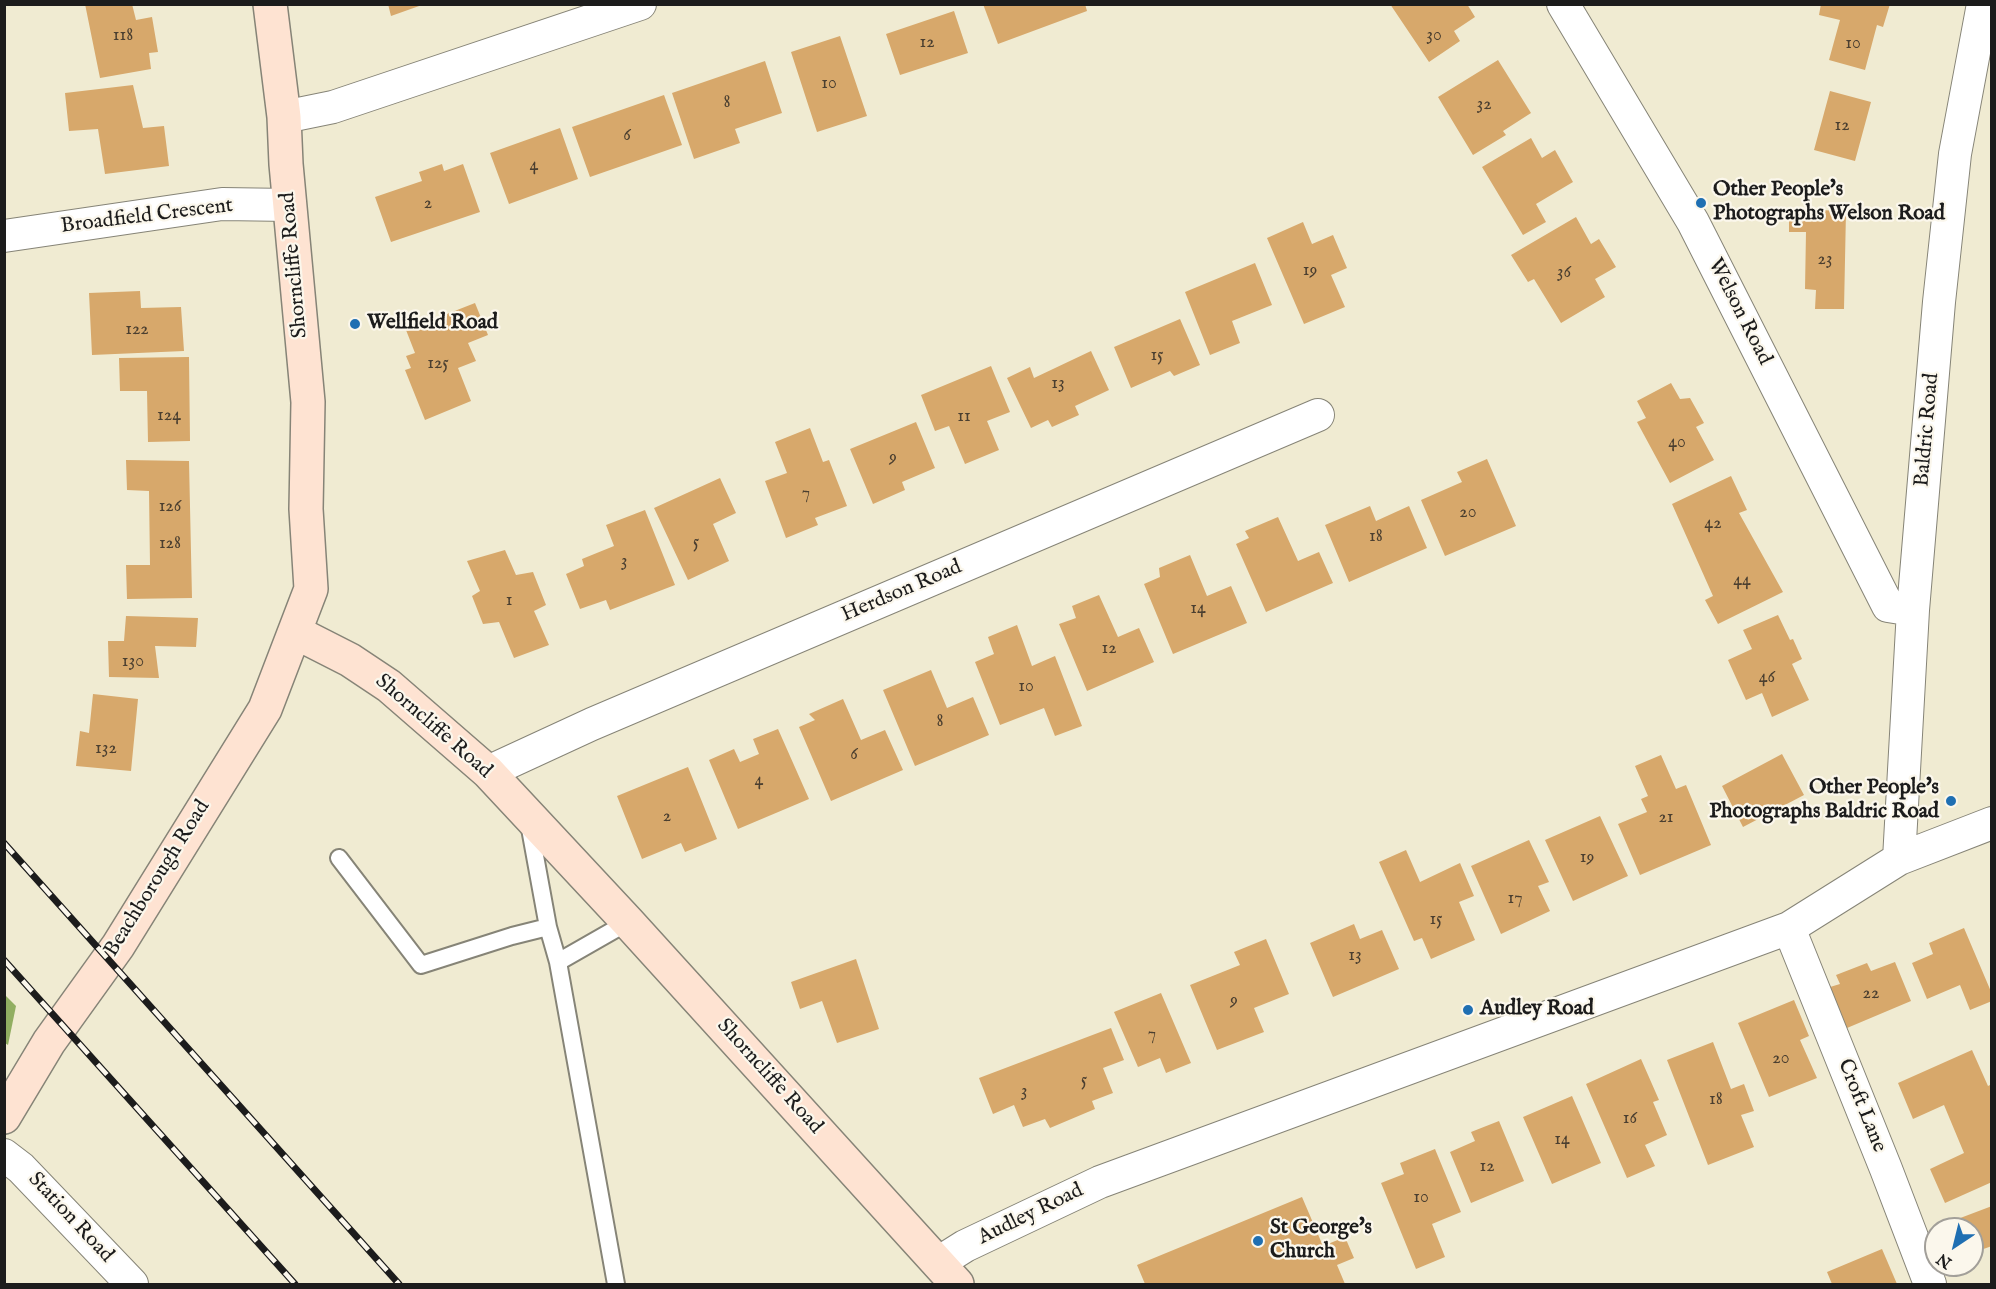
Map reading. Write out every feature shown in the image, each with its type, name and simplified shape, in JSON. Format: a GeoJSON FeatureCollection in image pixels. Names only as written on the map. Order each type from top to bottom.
{"type":"FeatureCollection","features":[{"type":"Feature","properties":{"kind":"main road","name":"Shorncliffe Road"},"geometry":{"type":"LineString","coordinates":[[270,4],[284,117],[308,402],[306,509],[311,589],[295,633],[350,660],[389,686],[488,772],[628,922],[947,1274]]}},
{"type":"Feature","properties":{"kind":"main road","name":"Beachborough Road"},"geometry":{"type":"LineString","coordinates":[[4,1117],[49,1042],[118,946],[264,709],[295,633]]}},
{"type":"Feature","properties":{"kind":"street"},"geometry":{"type":"LineString","coordinates":[[284,117],[333,107],[640,4]]}},
{"type":"Feature","properties":{"kind":"street","name":"Welson Road"},"geometry":{"type":"LineString","coordinates":[[1563,4],[1694,222],[1888,606],[1913,610]]}},
{"type":"Feature","properties":{"kind":"street","name":"Baldric Road"},"geometry":{"type":"LineString","coordinates":[[1899,859],[1913,610],[1939,302],[1955,154],[1983,4]]}},
{"type":"Feature","properties":{"kind":"street","name":"Broadfield Crescent"},"geometry":{"type":"LineString","coordinates":[[4,236],[222,204],[290,205]]}},
{"type":"Feature","properties":{"kind":"street","name":"Herdson Road"},"geometry":{"type":"LineString","coordinates":[[488,772],[603,720],[1318,415]]}},
{"type":"Feature","properties":{"kind":"street","name":"Audley Road"},"geometry":{"type":"LineString","coordinates":[[947,1274],[966,1246],[1100,1182],[1789,928],[1899,859],[1992,823]]}},
{"type":"Feature","properties":{"kind":"street","name":"Croft Lane"},"geometry":{"type":"LineString","coordinates":[[1789,928],[1930,1284]]}},
{"type":"Feature","properties":{"kind":"street","name":"Station Road"},"geometry":{"type":"LineString","coordinates":[[4,1155],[21,1168],[132,1284]]}},
{"type":"Feature","properties":{"kind":"lane"},"geometry":{"type":"LineString","coordinates":[[527,814],[548,927],[558,962],[615,1284]]}},
{"type":"Feature","properties":{"kind":"lane"},"geometry":{"type":"LineString","coordinates":[[339,858],[420,965],[548,927]]}},
{"type":"Feature","properties":{"kind":"lane"},"geometry":{"type":"LineString","coordinates":[[558,962],[628,922]]}},
{"type":"Feature","properties":{"kind":"green space"},"geometry":{"type":"Polygon","coordinates":[[[4,994],[16,1006],[8,1045],[5,1043],[4,994]]]}},
{"type":"Feature","properties":{"kind":"building"},"geometry":{"type":"Polygon","coordinates":[[[85,4],[132,4],[136,20],[152,17],[158,52],[149,53],[151,69],[100,78],[85,4]]]}},
{"type":"Feature","properties":{"kind":"building"},"geometry":{"type":"Polygon","coordinates":[[[388,4],[422,4],[422,5],[391,16],[388,4]]]}},
{"type":"Feature","properties":{"kind":"building"},"geometry":{"type":"Polygon","coordinates":[[[983,4],[1085,4],[1087,11],[998,44],[983,4]]]}},
{"type":"Feature","properties":{"kind":"building"},"geometry":{"type":"Polygon","coordinates":[[[1390,4],[1467,4],[1475,17],[1454,31],[1460,41],[1429,62],[1390,4]]]}},
{"type":"Feature","properties":{"kind":"building"},"geometry":{"type":"Polygon","coordinates":[[[1821,4],[1890,4],[1883,27],[1877,25],[1865,70],[1829,60],[1840,20],[1819,15],[1821,4]]]}},
{"type":"Feature","properties":{"kind":"building"},"geometry":{"type":"Polygon","coordinates":[[[954,11],[968,53],[900,75],[886,34],[954,11]]]}},
{"type":"Feature","properties":{"kind":"building"},"geometry":{"type":"Polygon","coordinates":[[[840,36],[867,116],[817,132],[791,52],[840,36]]]}},
{"type":"Feature","properties":{"kind":"building"},"geometry":{"type":"Polygon","coordinates":[[[1498,60],[1531,113],[1503,131],[1506,135],[1473,155],[1438,97],[1498,60]]]}},
{"type":"Feature","properties":{"kind":"building"},"geometry":{"type":"Polygon","coordinates":[[[765,61],[782,113],[735,129],[740,143],[694,159],[672,93],[765,61]]]}},
{"type":"Feature","properties":{"kind":"building"},"geometry":{"type":"Polygon","coordinates":[[[133,85],[143,128],[164,126],[169,166],[105,174],[98,129],[69,131],[65,93],[133,85]]]}},
{"type":"Feature","properties":{"kind":"building"},"geometry":{"type":"Polygon","coordinates":[[[1830,91],[1871,102],[1855,161],[1814,150],[1830,91]]]}},
{"type":"Feature","properties":{"kind":"building"},"geometry":{"type":"Polygon","coordinates":[[[664,95],[682,145],[590,177],[572,127],[664,95]]]}},
{"type":"Feature","properties":{"kind":"building"},"geometry":{"type":"Polygon","coordinates":[[[560,128],[578,179],[509,204],[490,153],[560,128]]]}},
{"type":"Feature","properties":{"kind":"building"},"geometry":{"type":"Polygon","coordinates":[[[1531,138],[1542,158],[1555,150],[1573,182],[1536,204],[1546,222],[1523,235],[1482,167],[1531,138]]]}},
{"type":"Feature","properties":{"kind":"building"},"geometry":{"type":"Polygon","coordinates":[[[442,164],[444,171],[463,164],[480,212],[391,242],[375,197],[422,181],[419,172],[442,164]]]}},
{"type":"Feature","properties":{"kind":"building"},"geometry":{"type":"Polygon","coordinates":[[[1789,209],[1846,211],[1844,309],[1815,309],[1816,290],[1805,289],[1806,232],[1789,232],[1789,209]]]}},
{"type":"Feature","properties":{"kind":"building"},"geometry":{"type":"Polygon","coordinates":[[[1576,217],[1591,244],[1599,239],[1616,267],[1595,279],[1605,297],[1561,323],[1534,279],[1528,282],[1511,255],[1576,217]]]}},
{"type":"Feature","properties":{"kind":"building"},"geometry":{"type":"Polygon","coordinates":[[[1303,222],[1312,244],[1333,235],[1347,268],[1331,275],[1345,307],[1304,324],[1267,238],[1303,222]]]}},
{"type":"Feature","properties":{"kind":"building"},"geometry":{"type":"Polygon","coordinates":[[[1255,263],[1272,305],[1232,321],[1240,343],[1210,355],[1185,292],[1255,263]]]}},
{"type":"Feature","properties":{"kind":"building"},"geometry":{"type":"Polygon","coordinates":[[[140,291],[141,308],[181,307],[184,351],[92,355],[89,293],[140,291]]]}},
{"type":"Feature","properties":{"kind":"building"},"geometry":{"type":"Polygon","coordinates":[[[475,303],[488,335],[468,343],[476,361],[458,368],[471,401],[425,420],[405,370],[411,368],[406,356],[415,353],[406,330],[475,303]]]}},
{"type":"Feature","properties":{"kind":"building"},"geometry":{"type":"Polygon","coordinates":[[[1180,319],[1200,365],[1174,376],[1170,371],[1131,388],[1114,347],[1180,319]]]}},
{"type":"Feature","properties":{"kind":"building"},"geometry":{"type":"Polygon","coordinates":[[[1091,351],[1109,390],[1075,406],[1079,415],[1052,427],[1048,420],[1031,428],[1007,378],[1030,367],[1034,378],[1091,351]]]}},
{"type":"Feature","properties":{"kind":"building"},"geometry":{"type":"Polygon","coordinates":[[[189,357],[190,441],[148,442],[147,391],[120,391],[119,358],[189,357]]]}},
{"type":"Feature","properties":{"kind":"building"},"geometry":{"type":"Polygon","coordinates":[[[991,366],[1010,412],[987,421],[999,450],[965,464],[949,426],[935,431],[921,395],[991,366]]]}},
{"type":"Feature","properties":{"kind":"building"},"geometry":{"type":"Polygon","coordinates":[[[1671,383],[1680,399],[1690,398],[1704,423],[1696,427],[1714,460],[1670,483],[1637,422],[1646,418],[1637,401],[1671,383]]]}},
{"type":"Feature","properties":{"kind":"building"},"geometry":{"type":"Polygon","coordinates":[[[916,422],[935,468],[902,482],[905,490],[873,504],[850,449],[916,422]]]}},
{"type":"Feature","properties":{"kind":"building"},"geometry":{"type":"Polygon","coordinates":[[[810,428],[823,462],[829,460],[847,506],[815,518],[818,525],[786,538],[765,481],[787,473],[775,442],[810,428]]]}},
{"type":"Feature","properties":{"kind":"building"},"geometry":{"type":"Polygon","coordinates":[[[1487,459],[1516,526],[1445,556],[1421,500],[1462,482],[1457,472],[1487,459]]]}},
{"type":"Feature","properties":{"kind":"building"},"geometry":{"type":"Polygon","coordinates":[[[126,460],[189,461],[192,598],[127,599],[126,565],[150,565],[149,491],[127,490],[126,460]]]}},
{"type":"Feature","properties":{"kind":"building"},"geometry":{"type":"Polygon","coordinates":[[[1731,476],[1747,510],[1739,513],[1783,592],[1718,624],[1705,600],[1713,596],[1672,504],[1731,476]]]}},
{"type":"Feature","properties":{"kind":"building"},"geometry":{"type":"Polygon","coordinates":[[[720,478],[736,513],[713,524],[729,561],[688,580],[654,508],[720,478]]]}},
{"type":"Feature","properties":{"kind":"building"},"geometry":{"type":"Polygon","coordinates":[[[1370,506],[1376,521],[1409,506],[1427,548],[1349,582],[1325,525],[1370,506]]]}},
{"type":"Feature","properties":{"kind":"building"},"geometry":{"type":"Polygon","coordinates":[[[645,510],[675,585],[610,610],[606,600],[580,609],[566,574],[584,566],[582,559],[614,546],[606,525],[645,510]]]}},
{"type":"Feature","properties":{"kind":"building"},"geometry":{"type":"Polygon","coordinates":[[[1278,517],[1298,561],[1319,552],[1333,583],[1266,612],[1236,544],[1249,538],[1245,531],[1278,517]]]}},
{"type":"Feature","properties":{"kind":"building"},"geometry":{"type":"Polygon","coordinates":[[[505,550],[516,575],[533,572],[546,605],[534,611],[549,645],[514,658],[499,622],[483,624],[472,596],[480,591],[467,561],[505,550]]]}},
{"type":"Feature","properties":{"kind":"building"},"geometry":{"type":"Polygon","coordinates":[[[1190,555],[1207,596],[1231,586],[1247,623],[1173,654],[1144,584],[1160,577],[1159,568],[1190,555]]]}},
{"type":"Feature","properties":{"kind":"building"},"geometry":{"type":"Polygon","coordinates":[[[1099,595],[1118,637],[1139,628],[1154,662],[1087,691],[1059,624],[1076,618],[1072,606],[1099,595]]]}},
{"type":"Feature","properties":{"kind":"building"},"geometry":{"type":"Polygon","coordinates":[[[1778,615],[1802,659],[1792,664],[1809,700],[1772,717],[1762,693],[1746,700],[1728,660],[1752,649],[1743,630],[1778,615]]]}},
{"type":"Feature","properties":{"kind":"building"},"geometry":{"type":"Polygon","coordinates":[[[126,616],[198,618],[196,647],[155,646],[159,678],[109,677],[108,641],[124,641],[126,616]]]}},
{"type":"Feature","properties":{"kind":"building"},"geometry":{"type":"Polygon","coordinates":[[[1017,625],[1032,666],[1055,656],[1082,726],[1055,736],[1044,708],[1000,725],[975,662],[994,654],[988,637],[1017,625]]]}},
{"type":"Feature","properties":{"kind":"building"},"geometry":{"type":"Polygon","coordinates":[[[931,670],[947,708],[973,697],[989,735],[915,766],[883,690],[931,670]]]}},
{"type":"Feature","properties":{"kind":"building"},"geometry":{"type":"Polygon","coordinates":[[[93,694],[138,699],[131,771],[76,766],[80,731],[89,733],[93,694]]]}},
{"type":"Feature","properties":{"kind":"building"},"geometry":{"type":"Polygon","coordinates":[[[843,699],[861,740],[885,730],[903,770],[831,801],[799,727],[815,720],[809,714],[843,699]]]}},
{"type":"Feature","properties":{"kind":"building"},"geometry":{"type":"Polygon","coordinates":[[[778,729],[809,799],[738,829],[709,760],[734,749],[740,762],[759,754],[753,739],[778,729]]]}},
{"type":"Feature","properties":{"kind":"building"},"geometry":{"type":"Polygon","coordinates":[[[1782,754],[1804,795],[1743,827],[1722,786],[1782,754]]]}},
{"type":"Feature","properties":{"kind":"building"},"geometry":{"type":"Polygon","coordinates":[[[1661,755],[1676,789],[1686,785],[1711,845],[1640,875],[1618,824],[1647,812],[1641,799],[1648,796],[1635,766],[1661,755]]]}},
{"type":"Feature","properties":{"kind":"building"},"geometry":{"type":"Polygon","coordinates":[[[688,767],[717,839],[685,852],[681,843],[642,859],[617,796],[688,767]]]}},
{"type":"Feature","properties":{"kind":"building"},"geometry":{"type":"Polygon","coordinates":[[[1600,816],[1628,876],[1573,901],[1545,840],[1600,816]]]}},
{"type":"Feature","properties":{"kind":"building"},"geometry":{"type":"Polygon","coordinates":[[[1529,840],[1549,882],[1538,886],[1550,911],[1501,934],[1471,866],[1529,840]]]}},
{"type":"Feature","properties":{"kind":"building"},"geometry":{"type":"Polygon","coordinates":[[[1406,850],[1420,882],[1460,863],[1474,896],[1459,902],[1475,940],[1431,959],[1422,938],[1414,941],[1379,862],[1406,850]]]}},
{"type":"Feature","properties":{"kind":"building"},"geometry":{"type":"Polygon","coordinates":[[[1354,924],[1360,939],[1382,930],[1399,969],[1333,997],[1310,943],[1354,924]]]}},
{"type":"Feature","properties":{"kind":"building"},"geometry":{"type":"Polygon","coordinates":[[[1964,928],[1992,994],[1992,1001],[1970,1010],[1960,985],[1927,999],[1912,963],[1933,954],[1929,943],[1964,928]]]}},
{"type":"Feature","properties":{"kind":"building"},"geometry":{"type":"Polygon","coordinates":[[[1266,939],[1289,994],[1254,1008],[1264,1032],[1217,1050],[1190,985],[1240,965],[1234,952],[1266,939]]]}},
{"type":"Feature","properties":{"kind":"building"},"geometry":{"type":"Polygon","coordinates":[[[856,959],[879,1029],[837,1043],[822,1001],[800,1009],[791,982],[856,959]]]}},
{"type":"Feature","properties":{"kind":"building"},"geometry":{"type":"Polygon","coordinates":[[[1895,962],[1911,1001],[1847,1028],[1830,987],[1840,984],[1836,975],[1867,963],[1871,971],[1895,962]]]}},
{"type":"Feature","properties":{"kind":"building"},"geometry":{"type":"Polygon","coordinates":[[[1161,993],[1191,1063],[1166,1073],[1160,1058],[1138,1067],[1114,1012],[1161,993]]]}},
{"type":"Feature","properties":{"kind":"building"},"geometry":{"type":"Polygon","coordinates":[[[1794,1000],[1809,1036],[1800,1040],[1817,1078],[1769,1097],[1738,1023],[1794,1000]]]}},
{"type":"Feature","properties":{"kind":"building"},"geometry":{"type":"Polygon","coordinates":[[[1111,1028],[1124,1060],[1103,1068],[1113,1093],[1092,1101],[1095,1109],[1050,1128],[1045,1119],[1023,1127],[1014,1105],[993,1114],[979,1078],[1111,1028]]]}},
{"type":"Feature","properties":{"kind":"building"},"geometry":{"type":"Polygon","coordinates":[[[1713,1042],[1731,1089],[1744,1084],[1754,1111],[1741,1115],[1754,1147],[1708,1165],[1667,1060],[1713,1042]]]}},
{"type":"Feature","properties":{"kind":"building"},"geometry":{"type":"Polygon","coordinates":[[[1972,1050],[1988,1086],[1992,1084],[1992,1182],[1945,1203],[1930,1169],[1964,1153],[1944,1105],[1913,1119],[1898,1083],[1972,1050]]]}},
{"type":"Feature","properties":{"kind":"building"},"geometry":{"type":"Polygon","coordinates":[[[1641,1059],[1659,1100],[1653,1102],[1667,1135],[1645,1145],[1655,1166],[1627,1178],[1586,1084],[1641,1059]]]}},
{"type":"Feature","properties":{"kind":"building"},"geometry":{"type":"Polygon","coordinates":[[[1572,1096],[1601,1163],[1552,1184],[1523,1117],[1572,1096]]]}},
{"type":"Feature","properties":{"kind":"building"},"geometry":{"type":"Polygon","coordinates":[[[1499,1121],[1524,1181],[1471,1203],[1450,1152],[1475,1141],[1471,1132],[1499,1121]]]}},
{"type":"Feature","properties":{"kind":"building"},"geometry":{"type":"Polygon","coordinates":[[[1435,1149],[1461,1212],[1432,1224],[1445,1257],[1416,1269],[1381,1183],[1404,1174],[1400,1163],[1435,1149]]]}},
{"type":"Feature","properties":{"kind":"building","name":"St George's Church"},"geometry":{"type":"Polygon","coordinates":[[[1302,1197],[1323,1246],[1345,1237],[1354,1258],[1337,1265],[1345,1284],[1145,1284],[1137,1265],[1302,1197]]]}},
{"type":"Feature","properties":{"kind":"building"},"geometry":{"type":"Polygon","coordinates":[[[1992,1206],[1992,1246],[1984,1249],[1984,1217],[1963,1217],[1992,1206]]]}},
{"type":"Feature","properties":{"kind":"building"},"geometry":{"type":"Polygon","coordinates":[[[1882,1249],[1897,1284],[1832,1284],[1827,1272],[1882,1249]]]}},
{"type":"Feature","properties":{"kind":"railway"},"geometry":{"type":"LineString","coordinates":[[4,843],[399,1284]]}},
{"type":"Feature","properties":{"kind":"railway"},"geometry":{"type":"LineString","coordinates":[[4,960],[295,1284]]}},
{"type":"Feature","properties":{"kind":"place","name":"Other People's Photographs Welson Road"},"geometry":{"type":"Point","coordinates":[1701,203]}},
{"type":"Feature","properties":{"kind":"place","name":"Wellfield Road"},"geometry":{"type":"Point","coordinates":[355,324]}},
{"type":"Feature","properties":{"kind":"place","name":"Other People's Photographs Baldric Road"},"geometry":{"type":"Point","coordinates":[1951,801]}},
{"type":"Feature","properties":{"kind":"place","name":"Audley Road"},"geometry":{"type":"Point","coordinates":[1468,1010]}},
{"type":"Feature","properties":{"kind":"place","name":"St George's Church"},"geometry":{"type":"Point","coordinates":[1258,1241]}}]}
